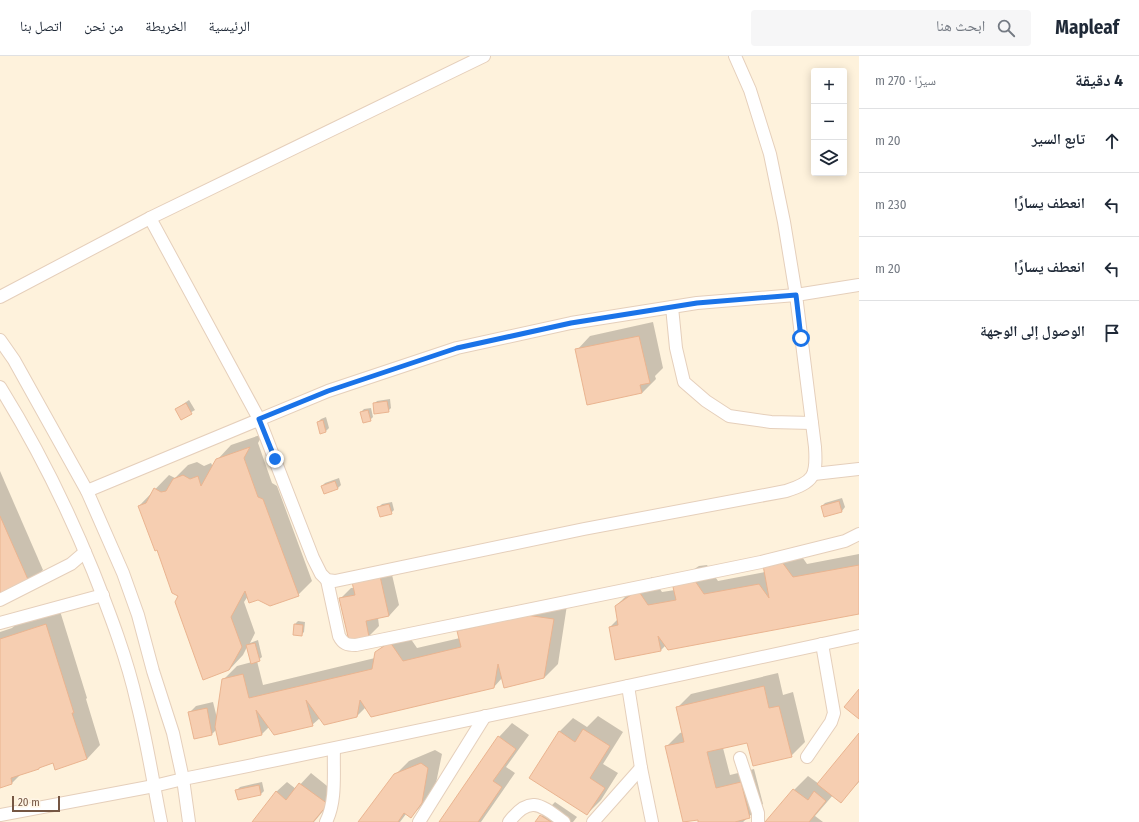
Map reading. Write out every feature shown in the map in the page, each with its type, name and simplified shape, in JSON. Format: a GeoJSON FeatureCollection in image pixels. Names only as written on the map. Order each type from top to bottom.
{"type":"FeatureCollection","features":[{"type":"Feature","properties":{"kind":"street"},"geometry":{"type":"LineString","coordinates":[[0,297],[150,218],[484,56]]}},
{"type":"Feature","properties":{"kind":"street"},"geometry":{"type":"LineString","coordinates":[[327,580],[335,581],[576,530],[786,491],[799,487],[811,479],[814,474],[816,463],[812,423],[796,295],[784,222],[770,154],[750,90],[735,56]]}},
{"type":"Feature","properties":{"kind":"street"},"geometry":{"type":"LineString","coordinates":[[150,218],[259,419],[313,558],[321,574],[327,580],[341,640],[346,645],[356,645],[761,562],[846,541],[859,534]]}},
{"type":"Feature","properties":{"kind":"street"},"geometry":{"type":"LineString","coordinates":[[87,491],[328,391],[457,348],[571,323],[697,303],[796,295],[859,285]]}},
{"type":"Feature","properties":{"kind":"street"},"geometry":{"type":"LineString","coordinates":[[672,308],[676,348],[684,382],[706,401],[730,416],[771,422],[812,423]]}},
{"type":"Feature","properties":{"kind":"street"},"geometry":{"type":"LineString","coordinates":[[0,340],[14,360],[87,491],[123,573],[138,615],[153,671],[173,733],[183,779],[189,822]]}},
{"type":"Feature","properties":{"kind":"street"},"geometry":{"type":"LineString","coordinates":[[2,395],[55,485],[72,520],[118,635],[137,703],[161,822]]}},
{"type":"Feature","properties":{"kind":"street"},"geometry":{"type":"LineString","coordinates":[[814,474],[859,469]]}},
{"type":"Feature","properties":{"kind":"street"},"geometry":{"type":"LineString","coordinates":[[0,600],[71,564],[85,552]]}},
{"type":"Feature","properties":{"kind":"street"},"geometry":{"type":"LineString","coordinates":[[0,623],[103,595]]}},
{"type":"Feature","properties":{"kind":"street"},"geometry":{"type":"LineString","coordinates":[[0,815],[154,786],[422,731],[485,716],[859,636]]}},
{"type":"Feature","properties":{"kind":"street"},"geometry":{"type":"LineString","coordinates":[[806,757],[831,722],[834,713],[822,644]]}},
{"type":"Feature","properties":{"kind":"street"},"geometry":{"type":"LineString","coordinates":[[628,686],[641,768],[652,822]]}},
{"type":"Feature","properties":{"kind":"street"},"geometry":{"type":"LineString","coordinates":[[419,822],[485,716]]}},
{"type":"Feature","properties":{"kind":"street"},"geometry":{"type":"LineString","coordinates":[[326,822],[332,806],[334,749]]}},
{"type":"Feature","properties":{"kind":"street"},"geometry":{"type":"LineString","coordinates":[[740,758],[758,813],[758,822]]}},
{"type":"Feature","properties":{"kind":"street"},"geometry":{"type":"LineString","coordinates":[[593,822],[641,768]]}},
{"type":"Feature","properties":{"kind":"street"},"geometry":{"type":"LineString","coordinates":[[508,822],[519,810],[527,806],[537,805],[547,809],[564,822]]}},
{"type":"Feature","properties":{"kind":"building"},"geometry":{"type":"Polygon","coordinates":[[[639,336],[650,383],[640,385],[642,393],[587,405],[575,349],[639,336]]]}},
{"type":"Feature","properties":{"kind":"building"},"geometry":{"type":"Polygon","coordinates":[[[387,401],[389,412],[374,414],[373,403],[387,401]]]}},
{"type":"Feature","properties":{"kind":"building"},"geometry":{"type":"Polygon","coordinates":[[[186,403],[192,414],[181,420],[175,409],[186,403]]]}},
{"type":"Feature","properties":{"kind":"building"},"geometry":{"type":"Polygon","coordinates":[[[368,410],[371,421],[363,423],[360,412],[368,410]]]}},
{"type":"Feature","properties":{"kind":"building"},"geometry":{"type":"Polygon","coordinates":[[[323,420],[326,432],[320,434],[317,422],[323,420]]]}},
{"type":"Feature","properties":{"kind":"building"},"geometry":{"type":"Polygon","coordinates":[[[250,447],[244,458],[258,497],[263,499],[299,596],[270,606],[258,600],[249,603],[245,591],[231,617],[242,647],[229,670],[203,680],[175,602],[178,596],[172,593],[157,550],[155,551],[138,506],[146,503],[154,488],[161,492],[166,491],[173,479],[183,475],[190,479],[198,476],[201,486],[216,459],[250,447]]]}},
{"type":"Feature","properties":{"kind":"building"},"geometry":{"type":"Polygon","coordinates":[[[335,481],[338,489],[324,494],[321,486],[335,481]]]}},
{"type":"Feature","properties":{"kind":"building"},"geometry":{"type":"Polygon","coordinates":[[[839,501],[842,512],[824,517],[821,506],[839,501]]]}},
{"type":"Feature","properties":{"kind":"building"},"geometry":{"type":"Polygon","coordinates":[[[389,504],[392,514],[380,517],[377,507],[389,504]]]}},
{"type":"Feature","properties":{"kind":"building"},"geometry":{"type":"Polygon","coordinates":[[[0,516],[30,584],[0,597],[0,516]]]}},
{"type":"Feature","properties":{"kind":"building"},"geometry":{"type":"Polygon","coordinates":[[[782,562],[793,577],[859,565],[859,614],[668,650],[658,636],[661,651],[615,660],[609,627],[618,625],[615,606],[638,590],[648,605],[676,600],[673,587],[684,580],[693,578],[704,594],[759,584],[769,598],[763,565],[782,562]]]}},
{"type":"Feature","properties":{"kind":"building"},"geometry":{"type":"Polygon","coordinates":[[[380,576],[389,616],[366,621],[369,637],[349,641],[339,598],[355,595],[352,582],[380,576]]]}},
{"type":"Feature","properties":{"kind":"building"},"geometry":{"type":"Polygon","coordinates":[[[526,615],[554,619],[544,678],[504,688],[498,664],[494,688],[371,717],[360,700],[357,717],[324,725],[306,700],[313,726],[274,735],[256,710],[262,735],[219,745],[215,727],[222,679],[243,674],[249,698],[372,669],[375,652],[390,642],[403,661],[461,647],[457,631],[526,615]]]}},
{"type":"Feature","properties":{"kind":"building"},"geometry":{"type":"Polygon","coordinates":[[[46,624],[87,759],[55,770],[53,763],[11,778],[12,784],[0,788],[0,639],[46,624]]]}},
{"type":"Feature","properties":{"kind":"building"},"geometry":{"type":"Polygon","coordinates":[[[294,624],[303,625],[302,636],[293,635],[294,624]]]}},
{"type":"Feature","properties":{"kind":"building"},"geometry":{"type":"Polygon","coordinates":[[[255,643],[260,661],[251,664],[246,645],[255,643]]]}},
{"type":"Feature","properties":{"kind":"building"},"geometry":{"type":"Polygon","coordinates":[[[764,686],[769,708],[779,706],[792,757],[753,766],[747,743],[707,752],[716,788],[741,782],[750,818],[735,822],[698,822],[698,820],[683,822],[665,746],[684,742],[676,707],[764,686]]]}},
{"type":"Feature","properties":{"kind":"building"},"geometry":{"type":"Polygon","coordinates":[[[859,689],[859,719],[844,707],[859,689]]]}},
{"type":"Feature","properties":{"kind":"building"},"geometry":{"type":"Polygon","coordinates":[[[207,708],[212,735],[194,739],[188,712],[207,708]]]}},
{"type":"Feature","properties":{"kind":"building"},"geometry":{"type":"Polygon","coordinates":[[[583,729],[610,746],[590,778],[605,788],[587,815],[529,778],[559,731],[575,742],[583,729]]]}},
{"type":"Feature","properties":{"kind":"building"},"geometry":{"type":"Polygon","coordinates":[[[859,733],[859,781],[841,803],[817,784],[859,733]]]}},
{"type":"Feature","properties":{"kind":"building"},"geometry":{"type":"Polygon","coordinates":[[[498,736],[516,749],[493,781],[502,787],[478,822],[439,822],[498,736]]]}},
{"type":"Feature","properties":{"kind":"building"},"geometry":{"type":"Polygon","coordinates":[[[421,763],[428,768],[422,803],[411,818],[404,813],[398,822],[358,822],[394,774],[421,763]]]}},
{"type":"Feature","properties":{"kind":"building"},"geometry":{"type":"Polygon","coordinates":[[[299,783],[328,804],[313,822],[252,822],[276,791],[286,800],[299,783]]]}},
{"type":"Feature","properties":{"kind":"building"},"geometry":{"type":"Polygon","coordinates":[[[259,785],[261,795],[238,800],[235,790],[259,785]]]}},
{"type":"Feature","properties":{"kind":"building"},"geometry":{"type":"Polygon","coordinates":[[[793,789],[808,800],[814,791],[826,801],[809,822],[765,822],[793,789]]]}},
{"type":"Feature","properties":{"kind":"building"},"geometry":{"type":"Polygon","coordinates":[[[540,815],[551,822],[535,822],[540,815]]]}},
{"type":"Feature","properties":{"kind":"route"},"geometry":{"type":"LineString","coordinates":[[275,459],[259,419],[328,391],[457,348],[571,323],[697,303],[796,295],[801,338]]}}]}
